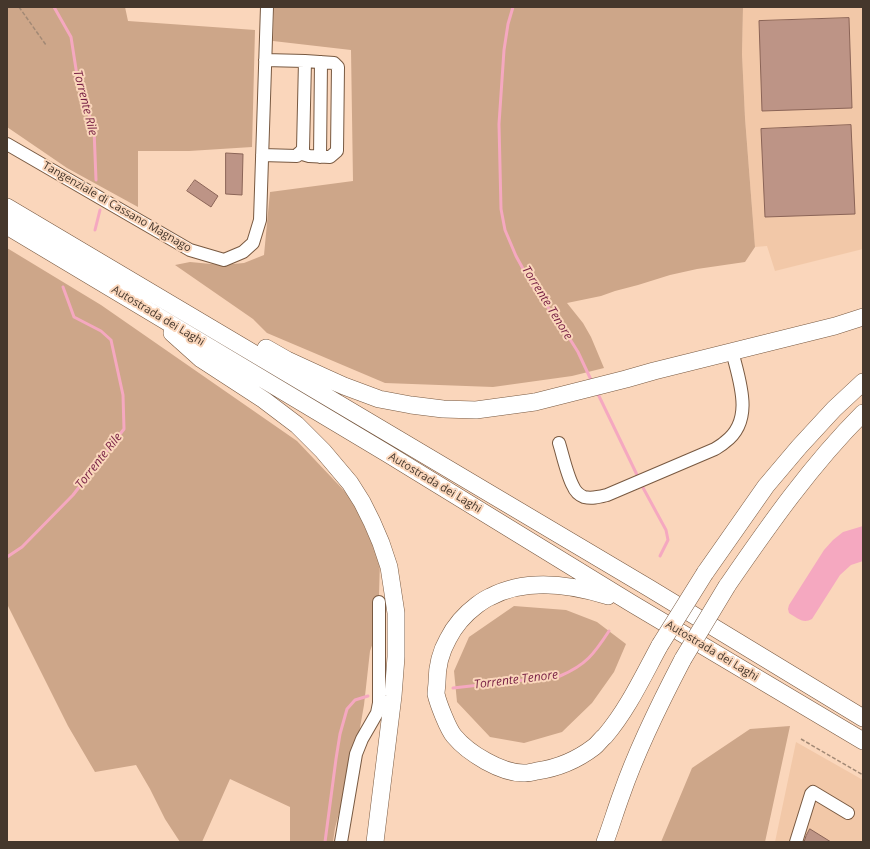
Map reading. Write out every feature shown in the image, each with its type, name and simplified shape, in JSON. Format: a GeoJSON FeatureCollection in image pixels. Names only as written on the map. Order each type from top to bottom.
{"type":"FeatureCollection","features":[{"type":"Feature","properties":{"kind":"highway","name":"Autostrada dei Laghi"},"geometry":{"type":"LineString","coordinates":[[7,207],[147,300],[402,463],[631,603],[863,741]]}},
{"type":"Feature","properties":{"kind":"highway","name":"Autostrada dei Laghi"},"geometry":{"type":"LineString","coordinates":[[7,226],[147,300],[649,588],[863,718]]}},
{"type":"Feature","properties":{"kind":"highway"},"geometry":{"type":"LineString","coordinates":[[147,300],[229,327],[287,360],[344,386],[379,399],[443,409],[476,410],[535,402],[578,392],[654,371],[835,326],[863,317]]}},
{"type":"Feature","properties":{"kind":"highway"},"geometry":{"type":"LineString","coordinates":[[147,300],[201,359],[264,400],[296,425],[323,451],[350,483],[362,502],[381,543],[388,567],[396,613],[396,657],[393,696],[374,842]]}},
{"type":"Feature","properties":{"kind":"highway"},"geometry":{"type":"LineString","coordinates":[[631,603],[592,590],[561,585],[533,585],[509,589],[489,597],[468,612],[452,629],[442,651],[437,671],[436,694],[442,712],[453,734],[460,743],[475,755],[509,771],[525,773],[553,769],[575,760],[595,746],[614,725],[705,573],[766,486],[834,409],[863,382]]}},
{"type":"Feature","properties":{"kind":"highway"},"geometry":{"type":"LineString","coordinates":[[605,842],[641,744],[683,659],[727,586],[764,533],[820,460],[863,413]]}},
{"type":"Feature","properties":{"kind":"street","name":"Tangenziale di Cassano Magnago"},"geometry":{"type":"LineString","coordinates":[[7,144],[190,250],[224,260],[243,252],[253,243],[260,220],[267,7]]}},
{"type":"Feature","properties":{"kind":"street"},"geometry":{"type":"LineString","coordinates":[[265,60],[334,63],[338,67],[337,151],[330,157],[309,156],[299,153]]}},
{"type":"Feature","properties":{"kind":"street"},"geometry":{"type":"LineString","coordinates":[[262,155],[296,156],[303,150],[305,61]]}},
{"type":"Feature","properties":{"kind":"street"},"geometry":{"type":"LineString","coordinates":[[320,157],[321,62]]}},
{"type":"Feature","properties":{"kind":"street"},"geometry":{"type":"LineString","coordinates":[[559,443],[573,486],[577,493],[583,496],[596,497],[606,495],[715,449],[726,442],[734,433],[742,414],[743,402],[732,351]]}},
{"type":"Feature","properties":{"kind":"street"},"geometry":{"type":"LineString","coordinates":[[342,842],[356,754],[362,738],[377,713],[379,702],[379,602]]}},
{"type":"Feature","properties":{"kind":"street"},"geometry":{"type":"LineString","coordinates":[[796,842],[811,794],[813,792],[848,813]]}},
{"type":"Feature","properties":{"kind":"path"},"geometry":{"type":"LineString","coordinates":[[19,7],[46,45]]}},
{"type":"Feature","properties":{"kind":"path"},"geometry":{"type":"LineString","coordinates":[[801,739],[863,775]]}},
{"type":"Feature","properties":{"kind":"shaded area"},"geometry":{"type":"Polygon","coordinates":[[[7,7],[125,7],[128,21],[255,30],[252,147],[189,151],[138,151],[138,207],[67,168],[7,127],[7,7]]]}},
{"type":"Feature","properties":{"kind":"shaded area"},"geometry":{"type":"Polygon","coordinates":[[[274,7],[743,7],[742,54],[745,118],[755,247],[745,262],[697,269],[670,275],[601,296],[567,303],[583,323],[591,337],[604,368],[572,376],[493,387],[385,383],[267,333],[253,319],[175,265],[190,262],[222,265],[244,263],[264,255],[270,192],[353,181],[351,50],[273,41],[274,7]]]}},
{"type":"Feature","properties":{"kind":"shaded area"},"geometry":{"type":"Polygon","coordinates":[[[743,7],[863,7],[863,249],[775,271],[767,246],[755,247],[745,118],[742,54],[743,7]]]}},
{"type":"Feature","properties":{"kind":"shaded area"},"geometry":{"type":"Polygon","coordinates":[[[7,248],[101,305],[297,441],[352,499],[380,561],[378,629],[370,651],[364,705],[357,745],[335,828],[333,842],[290,842],[290,807],[230,779],[202,842],[180,842],[165,819],[136,765],[95,772],[68,726],[7,604],[7,248]]]}},
{"type":"Feature","properties":{"kind":"shaded area"},"geometry":{"type":"Polygon","coordinates":[[[863,526],[863,561],[851,565],[840,575],[812,619],[803,621],[789,613],[789,605],[824,550],[843,532],[863,526]]]}},
{"type":"Feature","properties":{"kind":"shaded area"},"geometry":{"type":"Polygon","coordinates":[[[514,606],[566,610],[597,622],[626,644],[614,672],[592,703],[562,732],[524,743],[490,737],[457,702],[454,671],[469,637],[514,606]]]}},
{"type":"Feature","properties":{"kind":"shaded area"},"geometry":{"type":"Polygon","coordinates":[[[790,726],[765,842],[661,842],[692,768],[750,729],[790,726]]]}},
{"type":"Feature","properties":{"kind":"shaded area"},"geometry":{"type":"Polygon","coordinates":[[[796,742],[863,780],[863,842],[775,842],[796,742]]]}},
{"type":"Feature","properties":{"kind":"building"},"geometry":{"type":"Polygon","coordinates":[[[849,18],[852,108],[762,111],[759,21],[849,18]]]}},
{"type":"Feature","properties":{"kind":"building"},"geometry":{"type":"Polygon","coordinates":[[[851,125],[855,214],[765,217],[761,129],[851,125]]]}},
{"type":"Feature","properties":{"kind":"building"},"geometry":{"type":"Polygon","coordinates":[[[226,153],[243,154],[242,195],[226,194],[226,153]]]}},
{"type":"Feature","properties":{"kind":"building"},"geometry":{"type":"Polygon","coordinates":[[[195,180],[218,196],[211,207],[187,191],[195,180]]]}},
{"type":"Feature","properties":{"kind":"building"},"geometry":{"type":"Polygon","coordinates":[[[810,829],[831,842],[804,842],[810,829]]]}},
{"type":"Feature","properties":{"kind":"waterway","name":"Torrente Rile"},"geometry":{"type":"LineString","coordinates":[[54,7],[71,37],[78,82],[94,129],[96,180]]}},
{"type":"Feature","properties":{"kind":"waterway","name":"Torrente Tenore"},"geometry":{"type":"LineString","coordinates":[[513,7],[508,24],[504,50],[499,124],[501,209],[505,230],[516,256],[533,287],[563,328],[578,352],[592,382]]}},
{"type":"Feature","properties":{"kind":"waterway","name":"Torrente Rile"},"geometry":{"type":"LineString","coordinates":[[95,230],[100,210]]}},
{"type":"Feature","properties":{"kind":"waterway","name":"Torrente Rile"},"geometry":{"type":"LineString","coordinates":[[7,557],[22,547],[73,495],[124,429],[123,395],[111,340],[101,331],[74,317],[63,287]]}},
{"type":"Feature","properties":{"kind":"waterway","name":"Torrente Tenore"},"geometry":{"type":"LineString","coordinates":[[597,392],[639,479]]}},
{"type":"Feature","properties":{"kind":"waterway","name":"Torrente Tenore"},"geometry":{"type":"LineString","coordinates":[[641,484],[666,530],[668,540],[660,556]]}},
{"type":"Feature","properties":{"kind":"waterway","name":"Torrente Tenore"},"geometry":{"type":"LineString","coordinates":[[453,688],[560,676],[577,668],[589,658],[609,631]]}},
{"type":"Feature","properties":{"kind":"waterway","name":"Torrente Tenore"},"geometry":{"type":"LineString","coordinates":[[325,842],[340,734],[347,709],[355,700],[368,696]]}}]}
